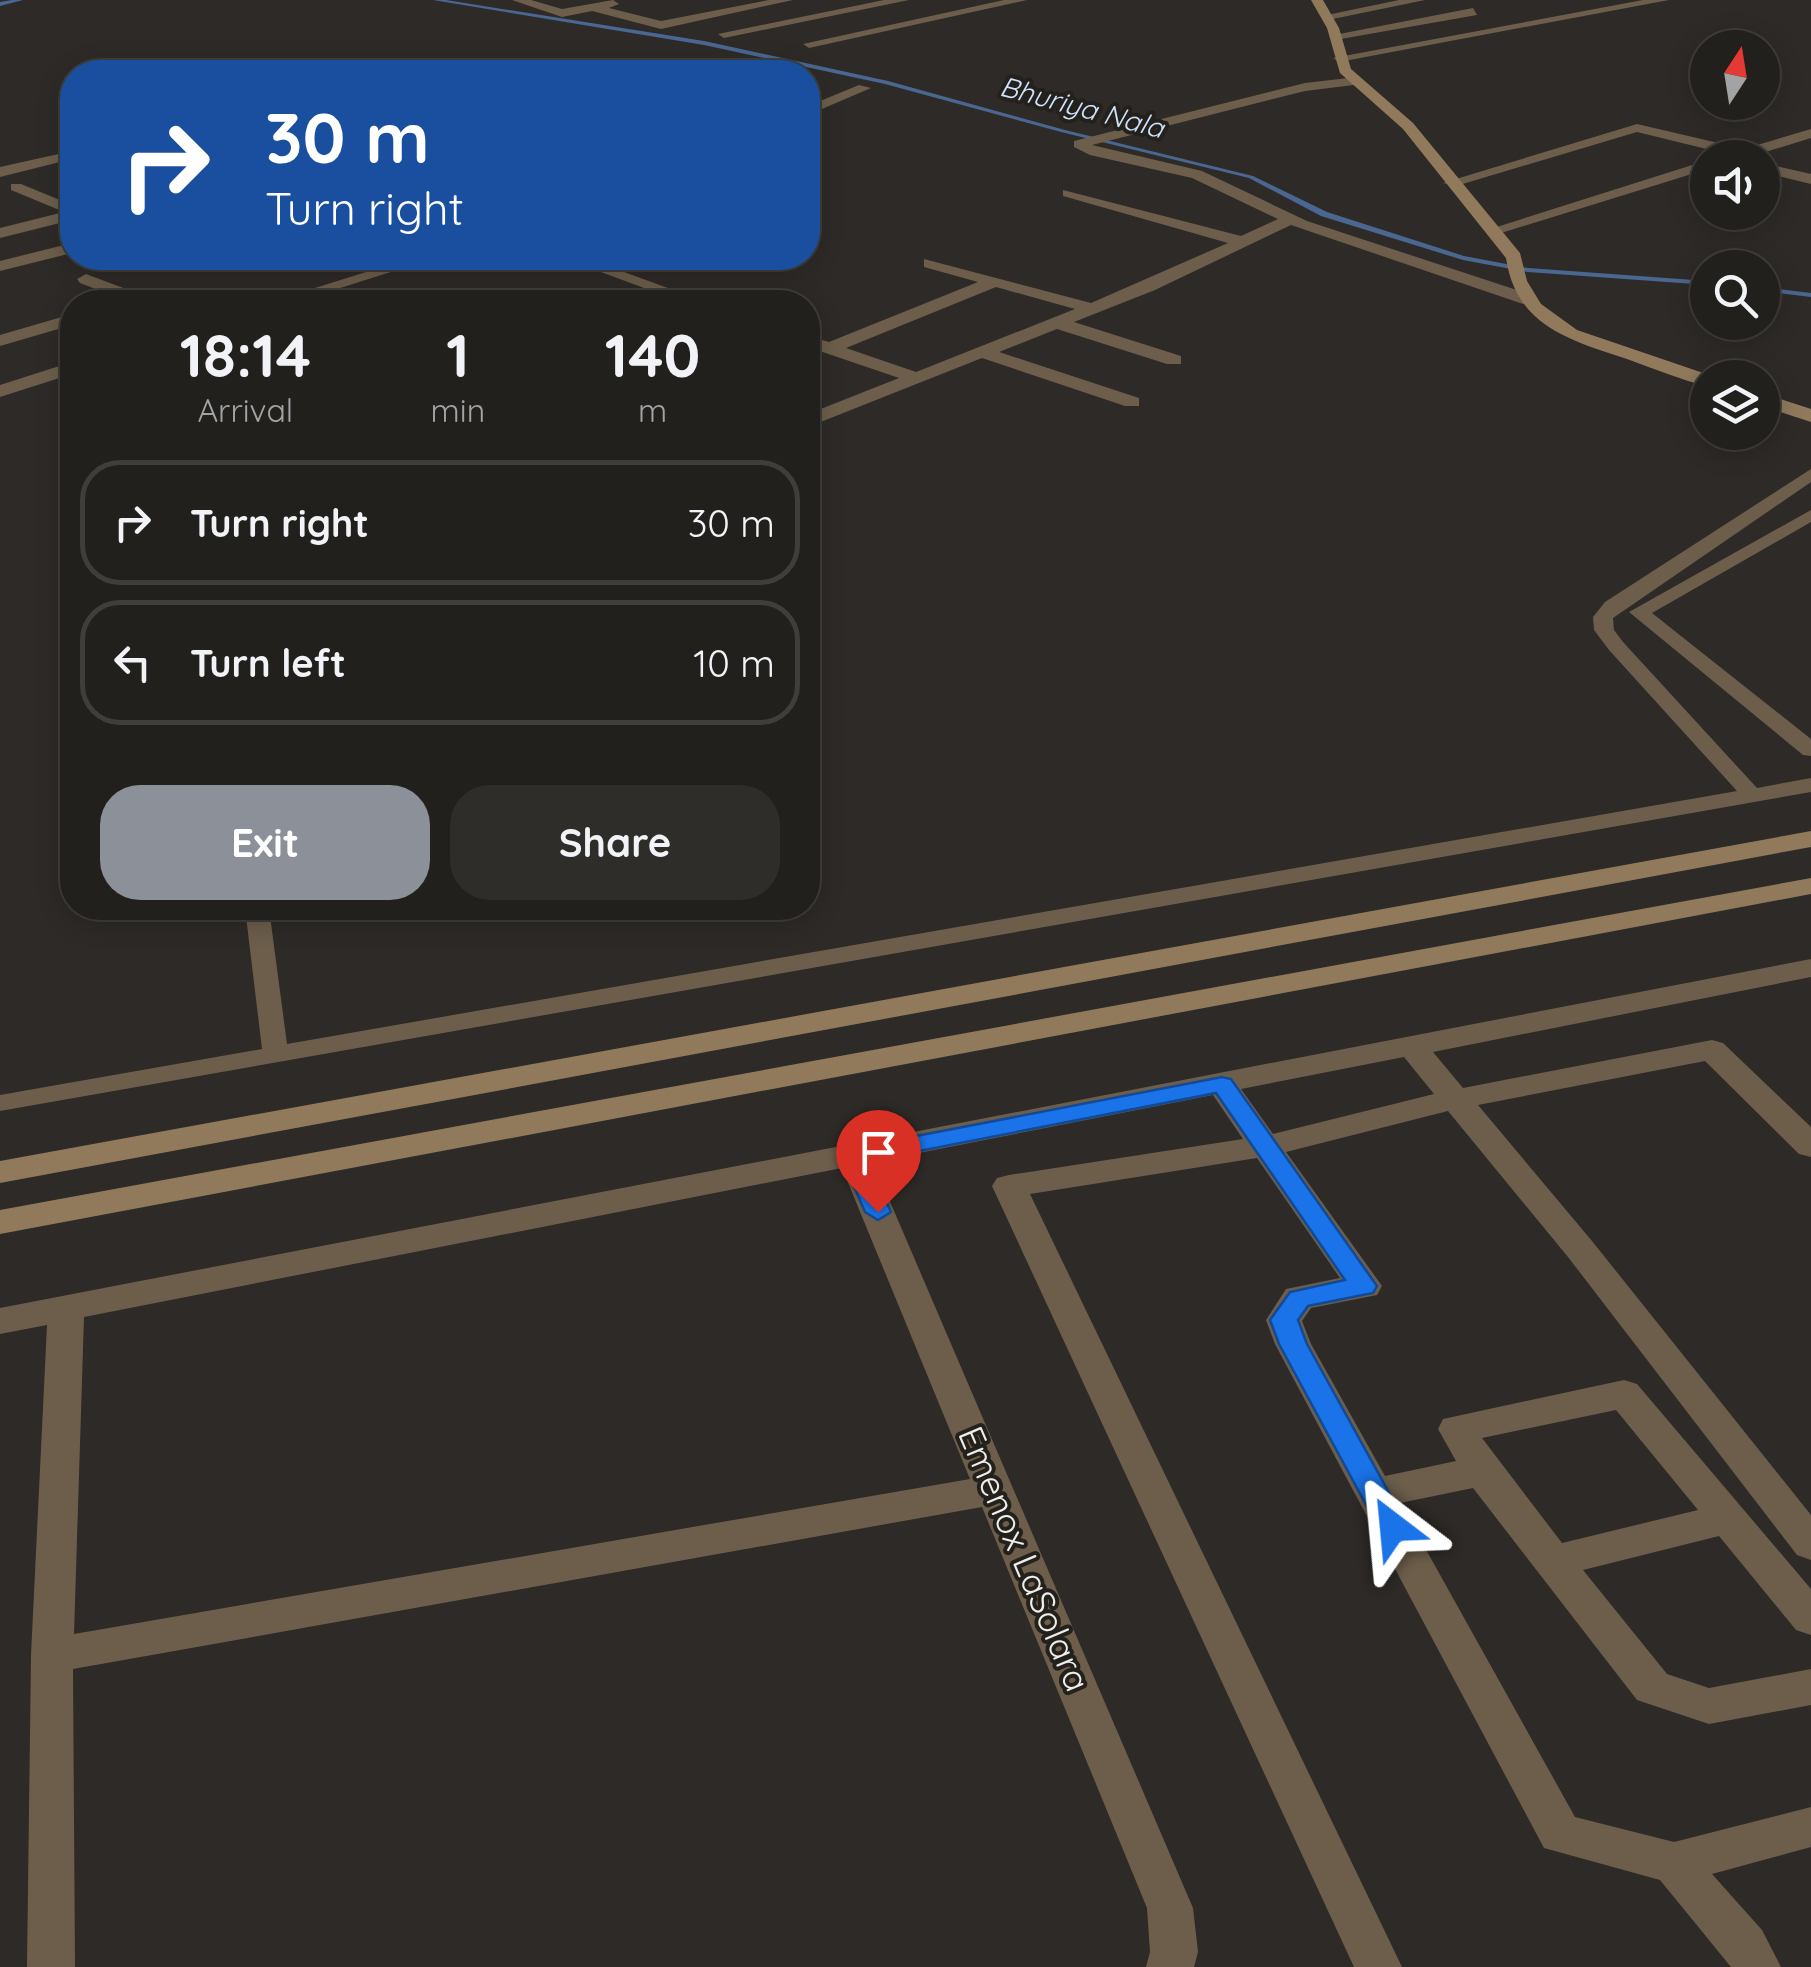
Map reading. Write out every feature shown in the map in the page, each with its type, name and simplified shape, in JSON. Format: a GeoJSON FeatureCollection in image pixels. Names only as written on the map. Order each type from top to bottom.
{"type":"FeatureCollection","features":[{"type":"Feature","properties":{"kind":"street"},"geometry":{"type":"LineString","coordinates":[[518,0],[562,12],[635,0]]}},
{"type":"Feature","properties":{"kind":"street"},"geometry":{"type":"LineString","coordinates":[[594,8],[661,25],[787,0]]}},
{"type":"Feature","properties":{"kind":"street"},"geometry":{"type":"LineString","coordinates":[[724,34],[903,0]]}},
{"type":"Feature","properties":{"kind":"street"},"geometry":{"type":"LineString","coordinates":[[809,44],[1020,0]]}},
{"type":"Feature","properties":{"kind":"street"},"geometry":{"type":"LineString","coordinates":[[1316,0],[1328,16],[1340,58],[1357,81],[1408,126],[1492,232],[1530,300],[1550,321],[1572,334],[1690,375]]}},
{"type":"Feature","properties":{"kind":"street"},"geometry":{"type":"LineString","coordinates":[[1328,16],[1419,0]]}},
{"type":"Feature","properties":{"kind":"street"},"geometry":{"type":"LineString","coordinates":[[1340,58],[1663,0]]}},
{"type":"Feature","properties":{"kind":"street"},"geometry":{"type":"LineString","coordinates":[[1335,36],[1473,12]]}},
{"type":"Feature","properties":{"kind":"street"},"geometry":{"type":"LineString","coordinates":[[1357,81],[1304,87],[1078,144],[1095,152],[1196,174],[1291,219],[1530,300]]}},
{"type":"Feature","properties":{"kind":"street"},"geometry":{"type":"LineString","coordinates":[[820,106],[864,88]]}},
{"type":"Feature","properties":{"kind":"street"},"geometry":{"type":"LineString","coordinates":[[1451,184],[1637,128],[1690,142]]}},
{"type":"Feature","properties":{"kind":"street"},"geometry":{"type":"LineString","coordinates":[[1780,142],[1811,133]]}},
{"type":"Feature","properties":{"kind":"street"},"geometry":{"type":"LineString","coordinates":[[0,172],[60,158]]}},
{"type":"Feature","properties":{"kind":"street"},"geometry":{"type":"LineString","coordinates":[[1492,232],[1690,170]]}},
{"type":"Feature","properties":{"kind":"street"},"geometry":{"type":"LineString","coordinates":[[1780,172],[1811,179]]}},
{"type":"Feature","properties":{"kind":"street"},"geometry":{"type":"LineString","coordinates":[[16,187],[60,207]]}},
{"type":"Feature","properties":{"kind":"street"},"geometry":{"type":"LineString","coordinates":[[1068,193],[1240,241]]}},
{"type":"Feature","properties":{"kind":"street"},"geometry":{"type":"LineString","coordinates":[[43,198],[60,194]]}},
{"type":"Feature","properties":{"kind":"street"},"geometry":{"type":"LineString","coordinates":[[0,233],[60,216]]}},
{"type":"Feature","properties":{"kind":"street"},"geometry":{"type":"LineString","coordinates":[[820,417],[1164,280],[1291,219]]}},
{"type":"Feature","properties":{"kind":"street"},"geometry":{"type":"LineString","coordinates":[[0,266],[60,251]]}},
{"type":"Feature","properties":{"kind":"street"},"geometry":{"type":"LineString","coordinates":[[930,263],[1091,308]]}},
{"type":"Feature","properties":{"kind":"street"},"geometry":{"type":"LineString","coordinates":[[319,290],[387,270]]}},
{"type":"Feature","properties":{"kind":"street"},"geometry":{"type":"LineString","coordinates":[[605,270],[663,290]]}},
{"type":"Feature","properties":{"kind":"street"},"geometry":{"type":"LineString","coordinates":[[86,279],[110,290]]}},
{"type":"Feature","properties":{"kind":"street"},"geometry":{"type":"LineString","coordinates":[[830,348],[995,281]]}},
{"type":"Feature","properties":{"kind":"street"},"geometry":{"type":"LineString","coordinates":[[1056,322],[1174,360]]}},
{"type":"Feature","properties":{"kind":"street"},"geometry":{"type":"LineString","coordinates":[[0,341],[60,323]]}},
{"type":"Feature","properties":{"kind":"street"},"geometry":{"type":"LineString","coordinates":[[820,344],[916,378]]}},
{"type":"Feature","properties":{"kind":"street"},"geometry":{"type":"LineString","coordinates":[[981,352],[1132,402]]}},
{"type":"Feature","properties":{"kind":"street"},"geometry":{"type":"LineString","coordinates":[[0,391],[60,372]]}},
{"type":"Feature","properties":{"kind":"street"},"geometry":{"type":"LineString","coordinates":[[1780,406],[1811,416]]}},
{"type":"Feature","properties":{"kind":"street"},"geometry":{"type":"LineString","coordinates":[[0,1172],[1811,839]]}},
{"type":"Feature","properties":{"kind":"street"},"geometry":{"type":"LineString","coordinates":[[0,1222],[1811,886]]}},
{"type":"Feature","properties":{"kind":"street"},"geometry":{"type":"LineString","coordinates":[[0,1321],[1811,968]]}},
{"type":"Feature","properties":{"kind":"street"},"geometry":{"type":"LineString","coordinates":[[1412,1047],[1580,1249],[1811,1544]]}},
{"type":"Feature","properties":{"kind":"street"},"geometry":{"type":"LineString","coordinates":[[1378,1967],[1009,1186],[1266,1146],[1453,1100],[1712,1050],[1811,1146]]}},
{"type":"Feature","properties":{"kind":"street"},"geometry":{"type":"LineString","coordinates":[[1222,1085],[1364,1286],[1299,1298],[1284,1320],[1293,1344],[1560,1834],[1674,1863],[1811,1827]]}},
{"type":"Feature","properties":{"kind":"street","name":"Emenox LaSolara"},"geometry":{"type":"LineString","coordinates":[[854,1156],[1170,1908],[1174,1952],[1170,1967]]}},
{"type":"Feature","properties":{"kind":"street"},"geometry":{"type":"LineString","coordinates":[[51,1967],[52,1654],[66,1309]]}},
{"type":"Feature","properties":{"kind":"street"},"geometry":{"type":"LineString","coordinates":[[1811,1618],[1624,1394],[1457,1429],[1482,1471],[1652,1687],[1709,1706],[1811,1687]]}},
{"type":"Feature","properties":{"kind":"street"},"geometry":{"type":"LineString","coordinates":[[1375,1493],[1482,1471]]}},
{"type":"Feature","properties":{"kind":"street"},"geometry":{"type":"LineString","coordinates":[[52,1654],[994,1490]]}},
{"type":"Feature","properties":{"kind":"street"},"geometry":{"type":"LineString","coordinates":[[1553,1561],[1728,1518]]}},
{"type":"Feature","properties":{"kind":"street"},"geometry":{"type":"LineString","coordinates":[[1674,1863],[1745,1946],[1757,1967]]}},
{"type":"Feature","properties":{"kind":"lane"},"geometry":{"type":"LineString","coordinates":[[1752,795],[1616,646],[1604,630],[1603,617],[1612,606],[1811,474]]}},
{"type":"Feature","properties":{"kind":"lane"},"geometry":{"type":"LineString","coordinates":[[1806,741],[1639,612],[1811,514]]}},
{"type":"Feature","properties":{"kind":"lane"},"geometry":{"type":"LineString","coordinates":[[0,1102],[1811,785]]}},
{"type":"Feature","properties":{"kind":"lane"},"geometry":{"type":"LineString","coordinates":[[259,920],[276,1056]]}},
{"type":"Feature","properties":{"kind":"waterway","name":"Bhuriya Nala"},"geometry":{"type":"LineString","coordinates":[[0,4],[20,0]]}},
{"type":"Feature","properties":{"kind":"waterway","name":"Bhuriya Nala"},"geometry":{"type":"LineString","coordinates":[[436,0],[704,43],[783,60]]}},
{"type":"Feature","properties":{"kind":"waterway","name":"Bhuriya Nala"},"geometry":{"type":"LineString","coordinates":[[820,68],[1251,177],[1324,214],[1463,258],[1528,270],[1690,282]]}},
{"type":"Feature","properties":{"kind":"waterway","name":"Bhuriya Nala"},"geometry":{"type":"LineString","coordinates":[[1780,291],[1811,295]]}},
{"type":"Feature","properties":{"kind":"route"},"geometry":{"type":"LineString","coordinates":[[878,1212],[854,1156],[1222,1085],[1364,1286],[1299,1298],[1284,1320],[1293,1344],[1393,1527]]}}]}
